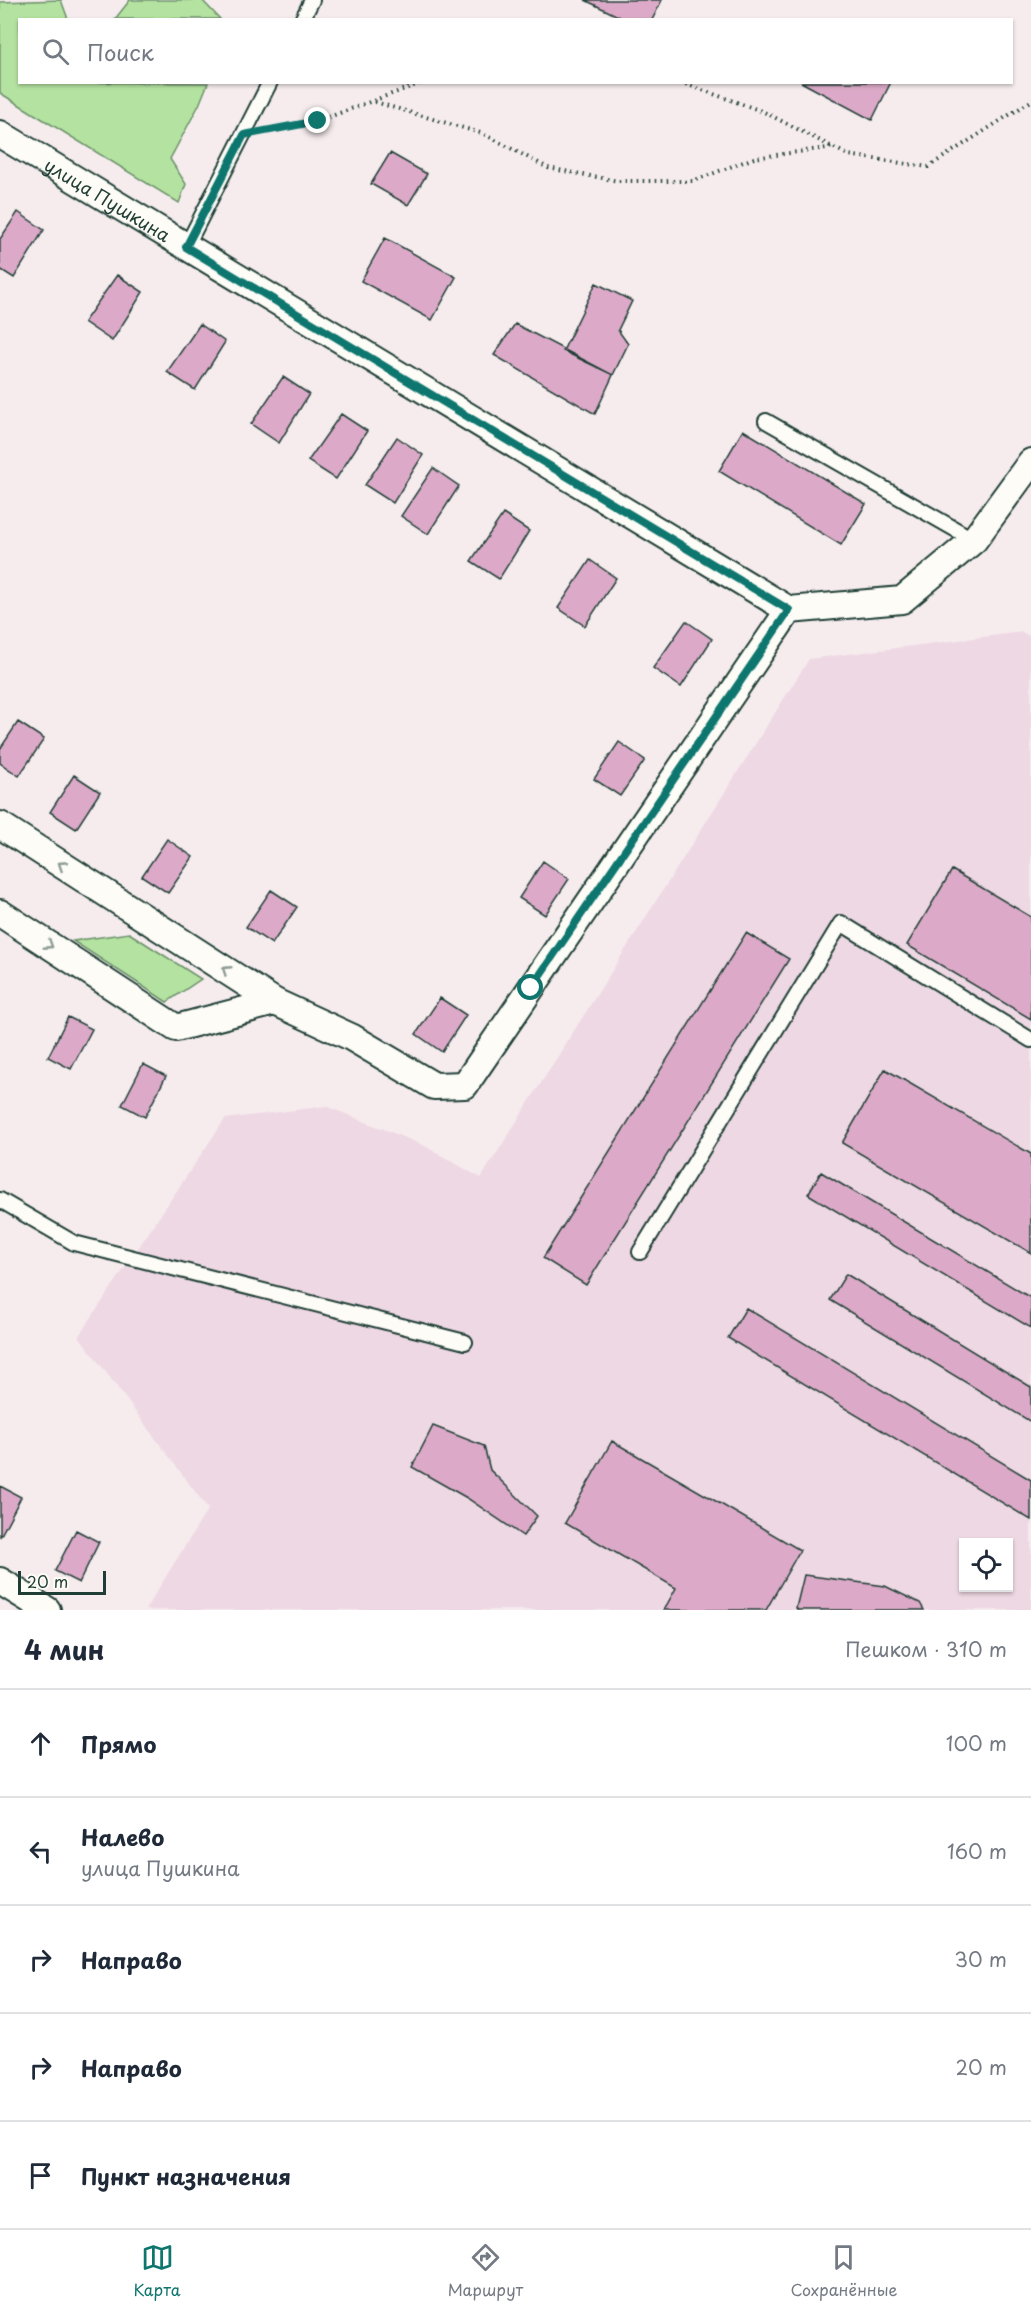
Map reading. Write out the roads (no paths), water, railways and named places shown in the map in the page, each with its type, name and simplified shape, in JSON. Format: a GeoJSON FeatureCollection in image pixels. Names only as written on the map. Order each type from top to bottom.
{"type":"FeatureCollection","features":[{"type":"Feature","properties":{"kind":"street","name":"улица Пушкина"},"geometry":{"type":"LineString","coordinates":[[0,134],[789,610]]}},
{"type":"Feature","properties":{"kind":"street"},"geometry":{"type":"LineString","coordinates":[[0,825],[275,1002],[351,1037],[434,1086],[465,1085],[789,610],[902,600],[974,540],[1031,462]]}},
{"type":"Feature","properties":{"kind":"street"},"geometry":{"type":"LineString","coordinates":[[0,913],[176,1028],[275,1002]]}},
{"type":"Feature","properties":{"kind":"street"},"geometry":{"type":"LineString","coordinates":[[0,1581],[47,1610]]}},
{"type":"Feature","properties":{"kind":"lane"},"geometry":{"type":"LineString","coordinates":[[303,18],[312,0]]}},
{"type":"Feature","properties":{"kind":"lane"},"geometry":{"type":"LineString","coordinates":[[186,247],[269,84]]}},
{"type":"Feature","properties":{"kind":"lane"},"geometry":{"type":"LineString","coordinates":[[766,421],[974,540]]}},
{"type":"Feature","properties":{"kind":"lane"},"geometry":{"type":"LineString","coordinates":[[640,1252],[841,923],[1031,1040]]}},
{"type":"Feature","properties":{"kind":"lane"},"geometry":{"type":"LineString","coordinates":[[0,1200],[74,1243],[465,1342]]}}]}
